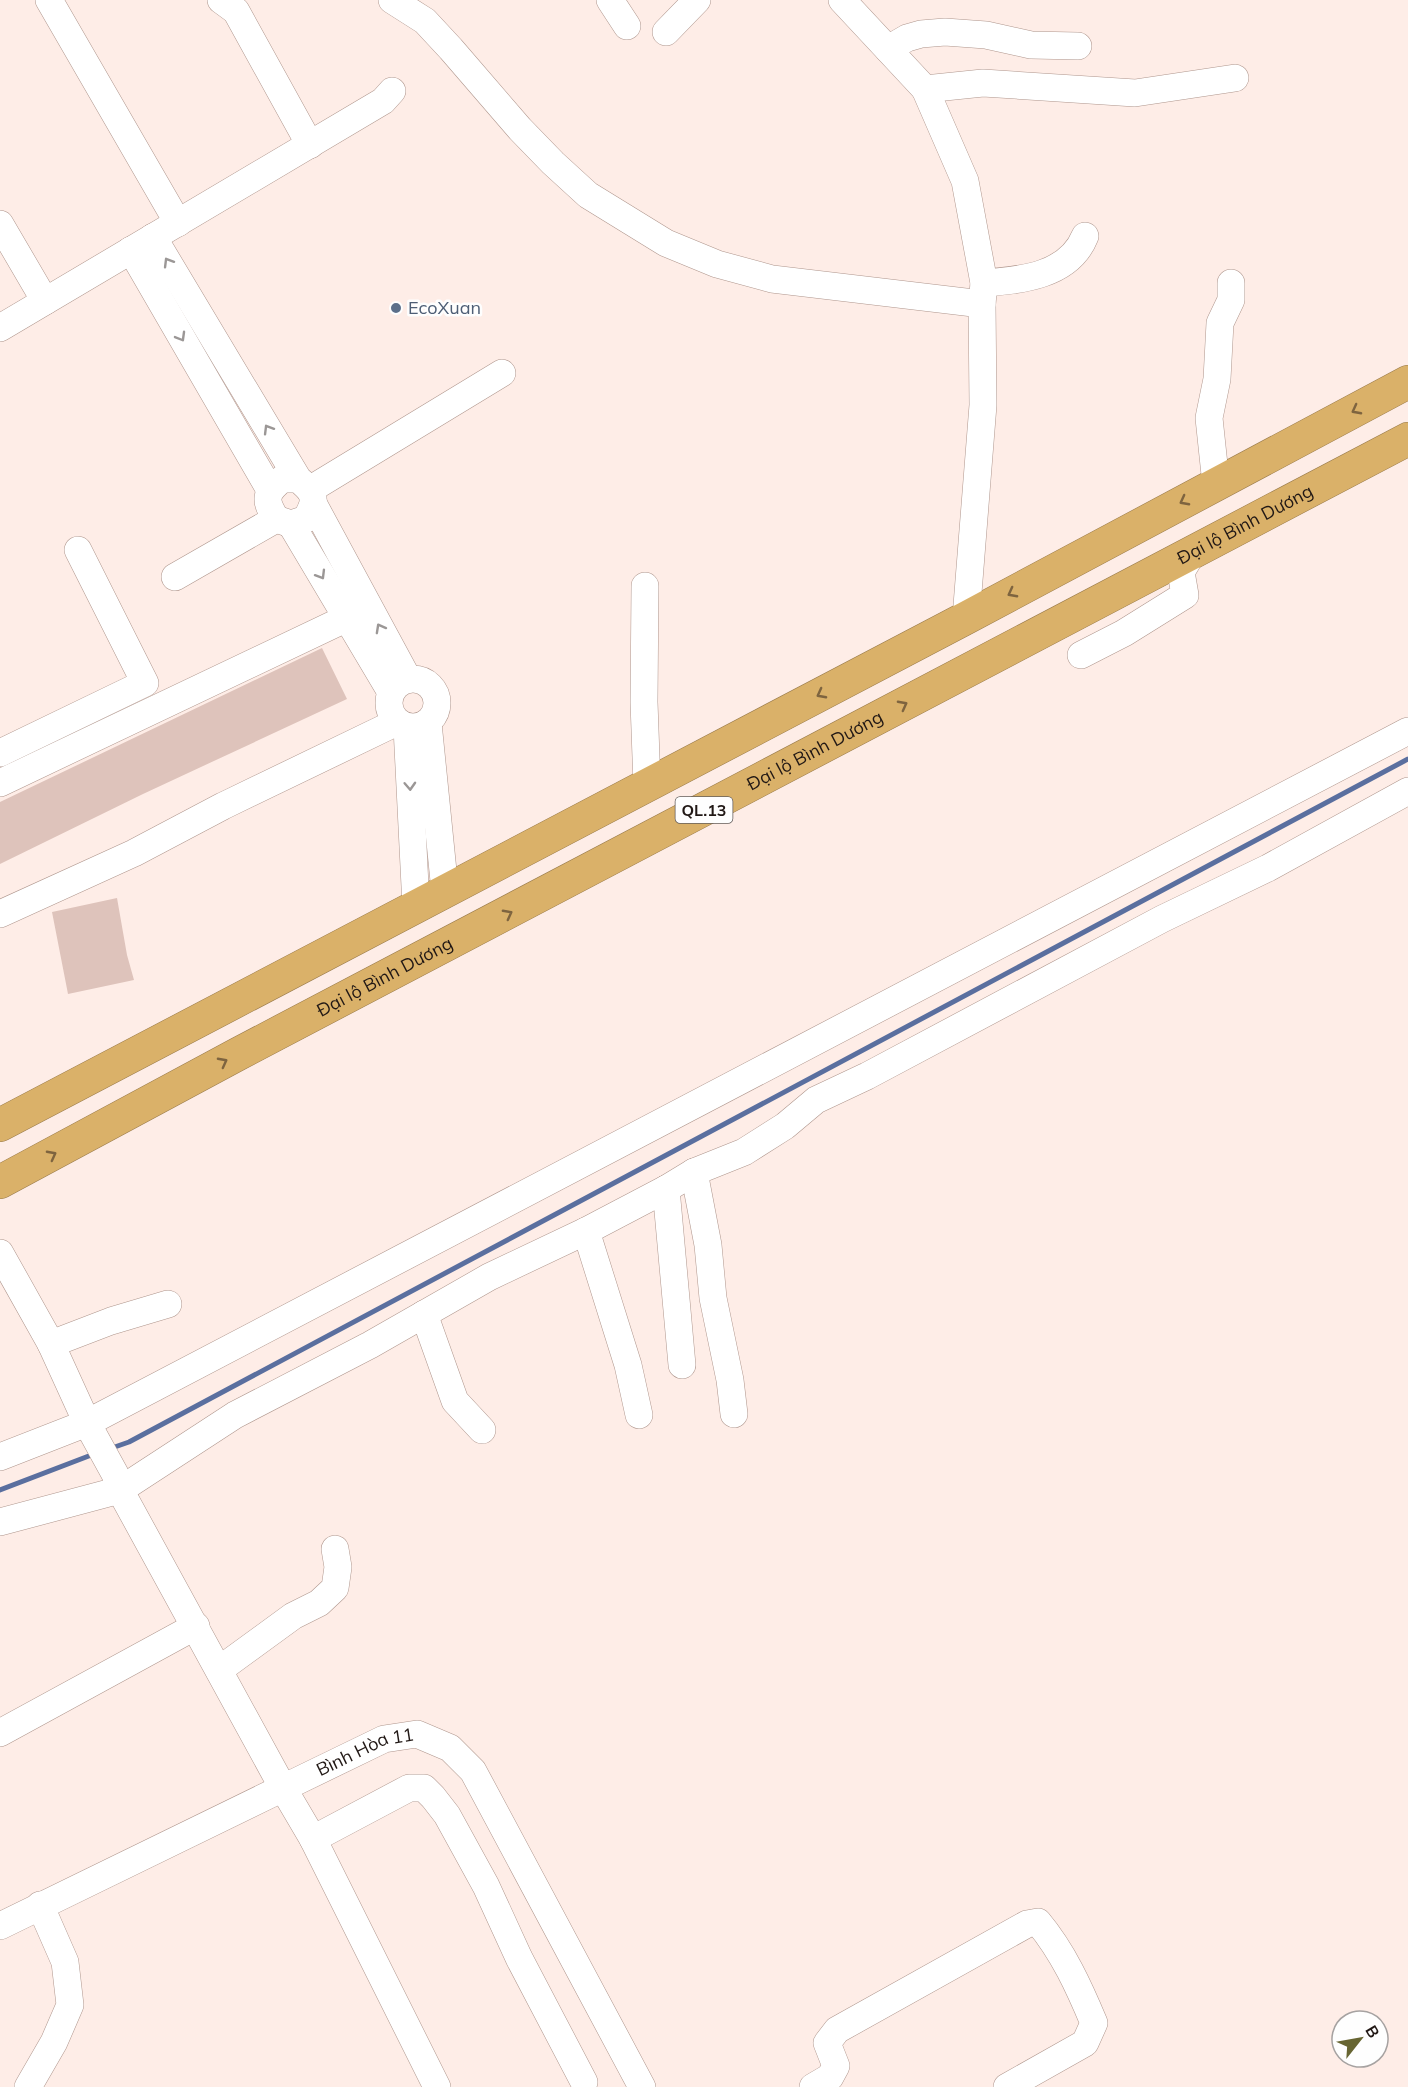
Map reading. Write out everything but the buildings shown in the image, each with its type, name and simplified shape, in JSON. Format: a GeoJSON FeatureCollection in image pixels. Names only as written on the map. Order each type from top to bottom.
{"type":"FeatureCollection","features":[{"type":"Feature","properties":{"kind":"highway","name":"QL.13"},"geometry":{"type":"LineString","coordinates":[[0,1125],[966,618],[1408,382]]}},
{"type":"Feature","properties":{"kind":"highway","name":"Đại lộ Bình Dương"},"geometry":{"type":"LineString","coordinates":[[0,1182],[238,1054],[440,950],[1408,439]]}},
{"type":"Feature","properties":{"kind":"highway"},"geometry":{"type":"LineString","coordinates":[[446,891],[469,934]]}},
{"type":"Feature","properties":{"kind":"highway"},"geometry":{"type":"LineString","coordinates":[[416,906],[440,950]]}},
{"type":"Feature","properties":{"kind":"street"},"geometry":{"type":"LineString","coordinates":[[49,0],[178,223]]}},
{"type":"Feature","properties":{"kind":"street"},"geometry":{"type":"LineString","coordinates":[[221,0],[236,11],[310,144]]}},
{"type":"Feature","properties":{"kind":"street"},"geometry":{"type":"LineString","coordinates":[[392,0],[425,21],[528,137],[588,195],[666,243],[717,264],[772,279],[983,293],[1060,266],[1080,248],[1085,236]]}},
{"type":"Feature","properties":{"kind":"street"},"geometry":{"type":"LineString","coordinates":[[610,0],[627,26]]}},
{"type":"Feature","properties":{"kind":"street"},"geometry":{"type":"LineString","coordinates":[[666,32],[697,0]]}},
{"type":"Feature","properties":{"kind":"street"},"geometry":{"type":"LineString","coordinates":[[842,0],[925,89],[965,181],[983,293],[983,405],[966,618]]}},
{"type":"Feature","properties":{"kind":"street"},"geometry":{"type":"LineString","coordinates":[[888,49],[907,38],[945,32],[986,35],[1031,45],[1078,46]]}},
{"type":"Feature","properties":{"kind":"street"},"geometry":{"type":"LineString","coordinates":[[925,89],[983,83],[1135,93],[1235,78]]}},
{"type":"Feature","properties":{"kind":"street"},"geometry":{"type":"LineString","coordinates":[[0,328],[383,101],[392,91]]}},
{"type":"Feature","properties":{"kind":"street"},"geometry":{"type":"LineString","coordinates":[[0,224],[45,301]]}},
{"type":"Feature","properties":{"kind":"street"},"geometry":{"type":"LineString","coordinates":[[142,244],[270,490],[268,505],[283,522],[346,618],[400,685]]}},
{"type":"Feature","properties":{"kind":"street"},"geometry":{"type":"LineString","coordinates":[[142,244],[308,491],[400,685]]}},
{"type":"Feature","properties":{"kind":"street"},"geometry":{"type":"LineString","coordinates":[[1216,483],[1209,418],[1217,380],[1220,323],[1231,300],[1231,283]]}},
{"type":"Feature","properties":{"kind":"street"},"geometry":{"type":"LineString","coordinates":[[308,491],[502,373]]}},
{"type":"Feature","properties":{"kind":"street"},"geometry":{"type":"LineString","coordinates":[[270,490],[282,479],[308,491]]}},
{"type":"Feature","properties":{"kind":"street"},"geometry":{"type":"LineString","coordinates":[[175,577],[283,522],[306,519],[308,491]]}},
{"type":"Feature","properties":{"kind":"street"},"geometry":{"type":"LineString","coordinates":[[0,753],[145,683],[78,550]]}},
{"type":"Feature","properties":{"kind":"street"},"geometry":{"type":"LineString","coordinates":[[1081,655],[1124,633],[1185,595],[1181,572],[1193,552]]}},
{"type":"Feature","properties":{"kind":"street"},"geometry":{"type":"LineString","coordinates":[[645,586],[644,702],[647,785]]}},
{"type":"Feature","properties":{"kind":"street"},"geometry":{"type":"LineString","coordinates":[[0,783],[346,618]]}},
{"type":"Feature","properties":{"kind":"street"},"geometry":{"type":"LineString","coordinates":[[0,914],[134,853],[223,806],[436,712],[437,699],[432,687],[421,680],[400,685]]}},
{"type":"Feature","properties":{"kind":"street"},"geometry":{"type":"LineString","coordinates":[[400,685],[389,708],[411,724],[446,891]]}},
{"type":"Feature","properties":{"kind":"street"},"geometry":{"type":"LineString","coordinates":[[411,724],[416,906]]}},
{"type":"Feature","properties":{"kind":"street"},"geometry":{"type":"LineString","coordinates":[[0,1457],[87,1423],[1408,731]]}},
{"type":"Feature","properties":{"kind":"street"},"geometry":{"type":"LineString","coordinates":[[0,1522],[118,1482],[235,1415],[370,1345],[489,1277],[586,1230],[694,1172],[744,1152],[785,1126],[816,1100],[867,1076],[1162,919],[1268,868],[1408,791]]}},
{"type":"Feature","properties":{"kind":"street"},"geometry":{"type":"LineString","coordinates":[[694,1172],[708,1245],[713,1298],[735,1414]]}},
{"type":"Feature","properties":{"kind":"street"},"geometry":{"type":"LineString","coordinates":[[666,1189],[682,1365]]}},
{"type":"Feature","properties":{"kind":"street"},"geometry":{"type":"LineString","coordinates":[[586,1230],[628,1365],[639,1414]]}},
{"type":"Feature","properties":{"kind":"street"},"geometry":{"type":"LineString","coordinates":[[0,1253],[51,1344],[87,1423],[118,1482],[312,1839],[437,2087]]}},
{"type":"Feature","properties":{"kind":"street"},"geometry":{"type":"LineString","coordinates":[[51,1344],[111,1321],[168,1305]]}},
{"type":"Feature","properties":{"kind":"street"},"geometry":{"type":"LineString","coordinates":[[424,1314],[455,1401],[482,1430]]}},
{"type":"Feature","properties":{"kind":"street"},"geometry":{"type":"LineString","coordinates":[[219,1670],[293,1616],[319,1603],[335,1588],[338,1567],[335,1549]]}},
{"type":"Feature","properties":{"kind":"street"},"geometry":{"type":"LineString","coordinates":[[0,1733],[196,1626]]}},
{"type":"Feature","properties":{"kind":"street","name":"Bình Hòa 11"},"geometry":{"type":"LineString","coordinates":[[0,1926],[384,1739],[417,1734],[450,1748],[473,1771],[642,2087]]}},
{"type":"Feature","properties":{"kind":"street"},"geometry":{"type":"LineString","coordinates":[[312,1839],[409,1788],[424,1788],[434,1797],[447,1815],[486,1886],[580,2085]]}},
{"type":"Feature","properties":{"kind":"street"},"geometry":{"type":"LineString","coordinates":[[28,2087],[54,2042],[70,2006],[65,1962],[40,1905]]}},
{"type":"Feature","properties":{"kind":"street"},"geometry":{"type":"LineString","coordinates":[[813,2087],[830,2077],[836,2066],[827,2043],[837,2030],[1027,1924],[1038,1922],[1053,1941],[1094,2023],[1084,2043],[1007,2087]]}},
{"type":"Feature","properties":{"kind":"waterway"},"geometry":{"type":"LineString","coordinates":[[109,1449],[129,1442],[1408,759]]}},
{"type":"Feature","properties":{"kind":"waterway"},"geometry":{"type":"LineString","coordinates":[[0,1490],[94,1454]]}},
{"type":"Feature","properties":{"kind":"place","name":"EcoXuan"},"geometry":{"type":"Point","coordinates":[396,308]}}]}
